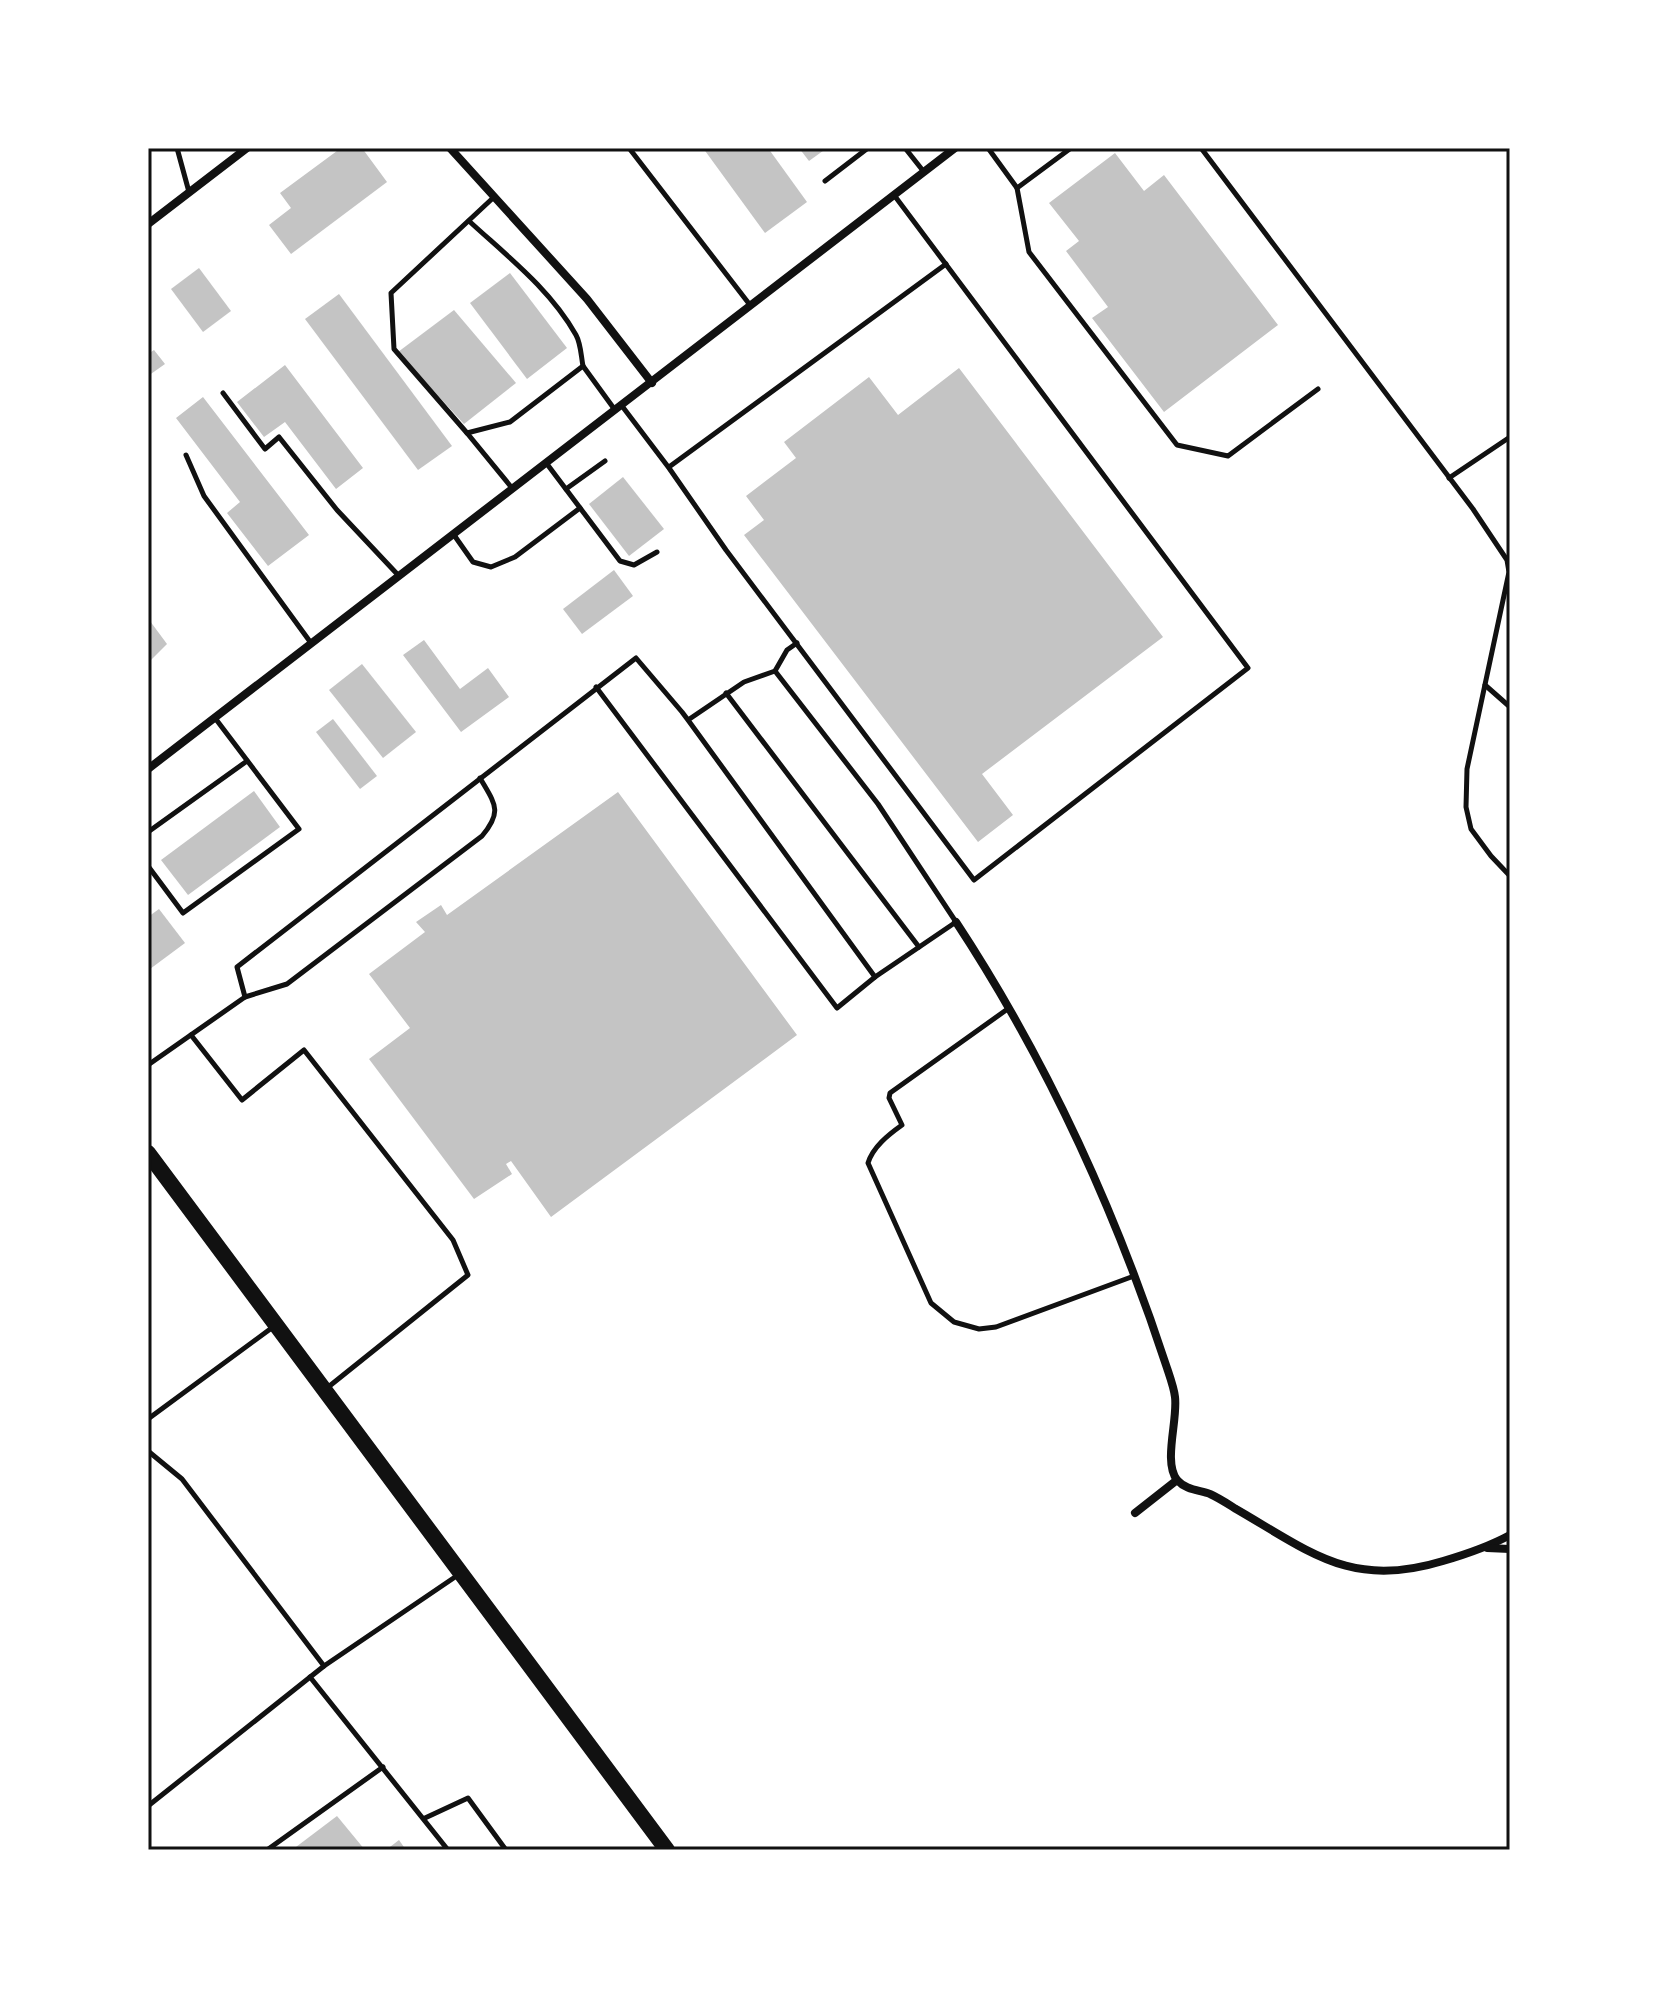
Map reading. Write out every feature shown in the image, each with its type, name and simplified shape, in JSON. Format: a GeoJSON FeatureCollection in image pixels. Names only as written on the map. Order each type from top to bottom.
{"type":"FeatureCollection","features":[{"type":"Feature","properties":{"kind":"main road"},"geometry":{"type":"LineString","coordinates":[[148,1153],[667,1850]]}},
{"type":"Feature","properties":{"kind":"street"},"geometry":{"type":"LineString","coordinates":[[148,224],[247,148]]}},
{"type":"Feature","properties":{"kind":"street"},"geometry":{"type":"LineString","coordinates":[[450,148],[587,299],[652,383]]}},
{"type":"Feature","properties":{"kind":"street"},"geometry":{"type":"LineString","coordinates":[[148,769],[955,148]]}},
{"type":"Feature","properties":{"kind":"street"},"geometry":{"type":"LineString","coordinates":[[956,922],[998,985],[1083,1153],[1134,1276],[1175,1397],[1171,1464],[1177,1480],[1189,1489],[1210,1494],[1304,1549],[1356,1570],[1391,1572],[1416,1569],[1486,1548],[1510,1535]]}},
{"type":"Feature","properties":{"kind":"street"},"geometry":{"type":"LineString","coordinates":[[1135,1513],[1177,1480]]}},
{"type":"Feature","properties":{"kind":"street"},"geometry":{"type":"LineString","coordinates":[[1486,1548],[1510,1549]]}},
{"type":"Feature","properties":{"kind":"lane"},"geometry":{"type":"LineString","coordinates":[[177,148],[190,193]]}},
{"type":"Feature","properties":{"kind":"lane"},"geometry":{"type":"LineString","coordinates":[[629,148],[751,306]]}},
{"type":"Feature","properties":{"kind":"lane"},"geometry":{"type":"LineString","coordinates":[[825,181],[868,148]]}},
{"type":"Feature","properties":{"kind":"lane"},"geometry":{"type":"LineString","coordinates":[[905,148],[924,172]]}},
{"type":"Feature","properties":{"kind":"lane"},"geometry":{"type":"LineString","coordinates":[[988,148],[1017,188],[1029,252],[1177,445],[1228,456],[1318,389]]}},
{"type":"Feature","properties":{"kind":"lane"},"geometry":{"type":"LineString","coordinates":[[1017,188],[1071,148]]}},
{"type":"Feature","properties":{"kind":"lane"},"geometry":{"type":"LineString","coordinates":[[1201,148],[1507,560],[1509,572],[1467,769],[1466,807],[1471,829],[1510,876]]}},
{"type":"Feature","properties":{"kind":"lane"},"geometry":{"type":"LineString","coordinates":[[469,221],[530,274],[558,310],[578,338],[583,366],[669,468],[726,550],[974,880],[1248,668],[894,195]]}},
{"type":"Feature","properties":{"kind":"lane"},"geometry":{"type":"LineString","coordinates":[[494,197],[391,293],[394,349],[514,489]]}},
{"type":"Feature","properties":{"kind":"lane"},"geometry":{"type":"LineString","coordinates":[[669,468],[946,264]]}},
{"type":"Feature","properties":{"kind":"lane"},"geometry":{"type":"LineString","coordinates":[[467,433],[510,422],[583,366]]}},
{"type":"Feature","properties":{"kind":"lane"},"geometry":{"type":"LineString","coordinates":[[223,393],[265,449],[279,437],[337,510],[400,577]]}},
{"type":"Feature","properties":{"kind":"lane"},"geometry":{"type":"LineString","coordinates":[[1449,478],[1510,437]]}},
{"type":"Feature","properties":{"kind":"lane"},"geometry":{"type":"LineString","coordinates":[[186,455],[204,496],[312,644]]}},
{"type":"Feature","properties":{"kind":"lane"},"geometry":{"type":"LineString","coordinates":[[566,489],[605,461]]}},
{"type":"Feature","properties":{"kind":"lane"},"geometry":{"type":"LineString","coordinates":[[547,464],[620,561],[634,565],[657,552]]}},
{"type":"Feature","properties":{"kind":"lane"},"geometry":{"type":"LineString","coordinates":[[454,535],[473,562],[491,567],[515,557],[580,508]]}},
{"type":"Feature","properties":{"kind":"lane"},"geometry":{"type":"LineString","coordinates":[[688,720],[744,682],[775,671],[787,650],[797,643]]}},
{"type":"Feature","properties":{"kind":"lane"},"geometry":{"type":"LineString","coordinates":[[245,997],[237,967],[636,658],[688,720],[875,977]]}},
{"type":"Feature","properties":{"kind":"lane"},"geometry":{"type":"LineString","coordinates":[[596,687],[837,1008],[875,977],[956,922],[878,804],[775,671]]}},
{"type":"Feature","properties":{"kind":"lane"},"geometry":{"type":"LineString","coordinates":[[1485,685],[1510,707]]}},
{"type":"Feature","properties":{"kind":"lane"},"geometry":{"type":"LineString","coordinates":[[726,693],[919,947]]}},
{"type":"Feature","properties":{"kind":"lane"},"geometry":{"type":"LineString","coordinates":[[148,866],[183,913],[299,829],[215,718]]}},
{"type":"Feature","properties":{"kind":"lane"},"geometry":{"type":"LineString","coordinates":[[148,832],[247,761]]}},
{"type":"Feature","properties":{"kind":"lane"},"geometry":{"type":"LineString","coordinates":[[148,1065],[245,997],[287,984],[482,836],[494,822],[496,807],[480,778]]}},
{"type":"Feature","properties":{"kind":"lane"},"geometry":{"type":"LineString","coordinates":[[1009,1008],[890,1093],[889,1098],[902,1125],[889,1134],[870,1156],[868,1163],[931,1303],[954,1322],[979,1329],[996,1327],[1134,1276]]}},
{"type":"Feature","properties":{"kind":"lane"},"geometry":{"type":"LineString","coordinates":[[191,1035],[242,1100],[304,1050],[453,1240],[468,1275],[323,1391]]}},
{"type":"Feature","properties":{"kind":"lane"},"geometry":{"type":"LineString","coordinates":[[148,1419],[275,1326]]}},
{"type":"Feature","properties":{"kind":"lane"},"geometry":{"type":"LineString","coordinates":[[148,1451],[182,1479],[324,1666]]}},
{"type":"Feature","properties":{"kind":"lane"},"geometry":{"type":"LineString","coordinates":[[148,1806],[324,1666],[462,1572]]}},
{"type":"Feature","properties":{"kind":"lane"},"geometry":{"type":"LineString","coordinates":[[310,1677],[448,1850]]}},
{"type":"Feature","properties":{"kind":"lane"},"geometry":{"type":"LineString","coordinates":[[267,1850],[383,1767]]}},
{"type":"Feature","properties":{"kind":"lane"},"geometry":{"type":"LineString","coordinates":[[425,1818],[468,1798],[506,1850]]}},
{"type":"Feature","properties":{"kind":"building"},"geometry":{"type":"Polygon","coordinates":[[[341,148],[362,148],[387,182],[291,254],[269,225],[291,208],[280,193],[341,148]]]}},
{"type":"Feature","properties":{"kind":"building"},"geometry":{"type":"Polygon","coordinates":[[[703,148],[768,148],[807,202],[765,233],[703,148]]]}},
{"type":"Feature","properties":{"kind":"building"},"geometry":{"type":"Polygon","coordinates":[[[799,148],[827,148],[809,161],[799,148]]]}},
{"type":"Feature","properties":{"kind":"building"},"geometry":{"type":"Polygon","coordinates":[[[1115,153],[1144,191],[1164,175],[1278,325],[1164,412],[1092,318],[1108,307],[1066,251],[1079,241],[1049,203],[1115,153]]]}},
{"type":"Feature","properties":{"kind":"building"},"geometry":{"type":"Polygon","coordinates":[[[199,268],[231,311],[203,332],[171,289],[199,268]]]}},
{"type":"Feature","properties":{"kind":"building"},"geometry":{"type":"Polygon","coordinates":[[[510,273],[567,348],[527,379],[470,303],[510,273]]]}},
{"type":"Feature","properties":{"kind":"building"},"geometry":{"type":"Polygon","coordinates":[[[339,294],[452,446],[418,470],[305,319],[339,294]]]}},
{"type":"Feature","properties":{"kind":"building"},"geometry":{"type":"Polygon","coordinates":[[[454,310],[516,383],[464,424],[398,352],[454,310]]]}},
{"type":"Feature","properties":{"kind":"building"},"geometry":{"type":"Polygon","coordinates":[[[154,350],[165,364],[148,376],[148,354],[154,350]]]}},
{"type":"Feature","properties":{"kind":"building"},"geometry":{"type":"Polygon","coordinates":[[[285,365],[363,468],[336,489],[285,422],[264,437],[237,402],[285,365]]]}},
{"type":"Feature","properties":{"kind":"building"},"geometry":{"type":"Polygon","coordinates":[[[959,368],[1163,637],[982,774],[1013,815],[978,842],[744,535],[764,520],[746,496],[796,458],[784,442],[869,377],[898,415],[959,368]]]}},
{"type":"Feature","properties":{"kind":"building"},"geometry":{"type":"Polygon","coordinates":[[[203,397],[309,535],[268,566],[227,513],[240,502],[176,418],[203,397]]]}},
{"type":"Feature","properties":{"kind":"building"},"geometry":{"type":"Polygon","coordinates":[[[623,477],[664,529],[629,556],[589,504],[623,477]]]}},
{"type":"Feature","properties":{"kind":"building"},"geometry":{"type":"Polygon","coordinates":[[[614,570],[633,596],[582,634],[563,609],[614,570]]]}},
{"type":"Feature","properties":{"kind":"building"},"geometry":{"type":"Polygon","coordinates":[[[148,622],[167,644],[148,663],[148,622]]]}},
{"type":"Feature","properties":{"kind":"building"},"geometry":{"type":"Polygon","coordinates":[[[424,640],[460,689],[488,668],[509,697],[461,732],[403,655],[424,640]]]}},
{"type":"Feature","properties":{"kind":"building"},"geometry":{"type":"Polygon","coordinates":[[[362,664],[416,732],[383,758],[329,690],[362,664]]]}},
{"type":"Feature","properties":{"kind":"building"},"geometry":{"type":"Polygon","coordinates":[[[333,719],[377,776],[360,789],[316,732],[333,719]]]}},
{"type":"Feature","properties":{"kind":"building"},"geometry":{"type":"Polygon","coordinates":[[[254,791],[280,827],[188,895],[161,860],[254,791]]]}},
{"type":"Feature","properties":{"kind":"building"},"geometry":{"type":"Polygon","coordinates":[[[618,792],[797,1035],[551,1217],[511,1161],[506,1164],[512,1174],[474,1199],[369,1059],[410,1028],[369,974],[425,932],[416,922],[441,905],[447,915],[618,792]]]}},
{"type":"Feature","properties":{"kind":"building"},"geometry":{"type":"Polygon","coordinates":[[[159,909],[185,943],[150,969],[148,917],[159,909]]]}},
{"type":"Feature","properties":{"kind":"building"},"geometry":{"type":"Polygon","coordinates":[[[337,1816],[365,1850],[292,1850],[337,1816]]]}},
{"type":"Feature","properties":{"kind":"building"},"geometry":{"type":"Polygon","coordinates":[[[399,1840],[406,1850],[386,1850],[399,1840]]]}}]}
